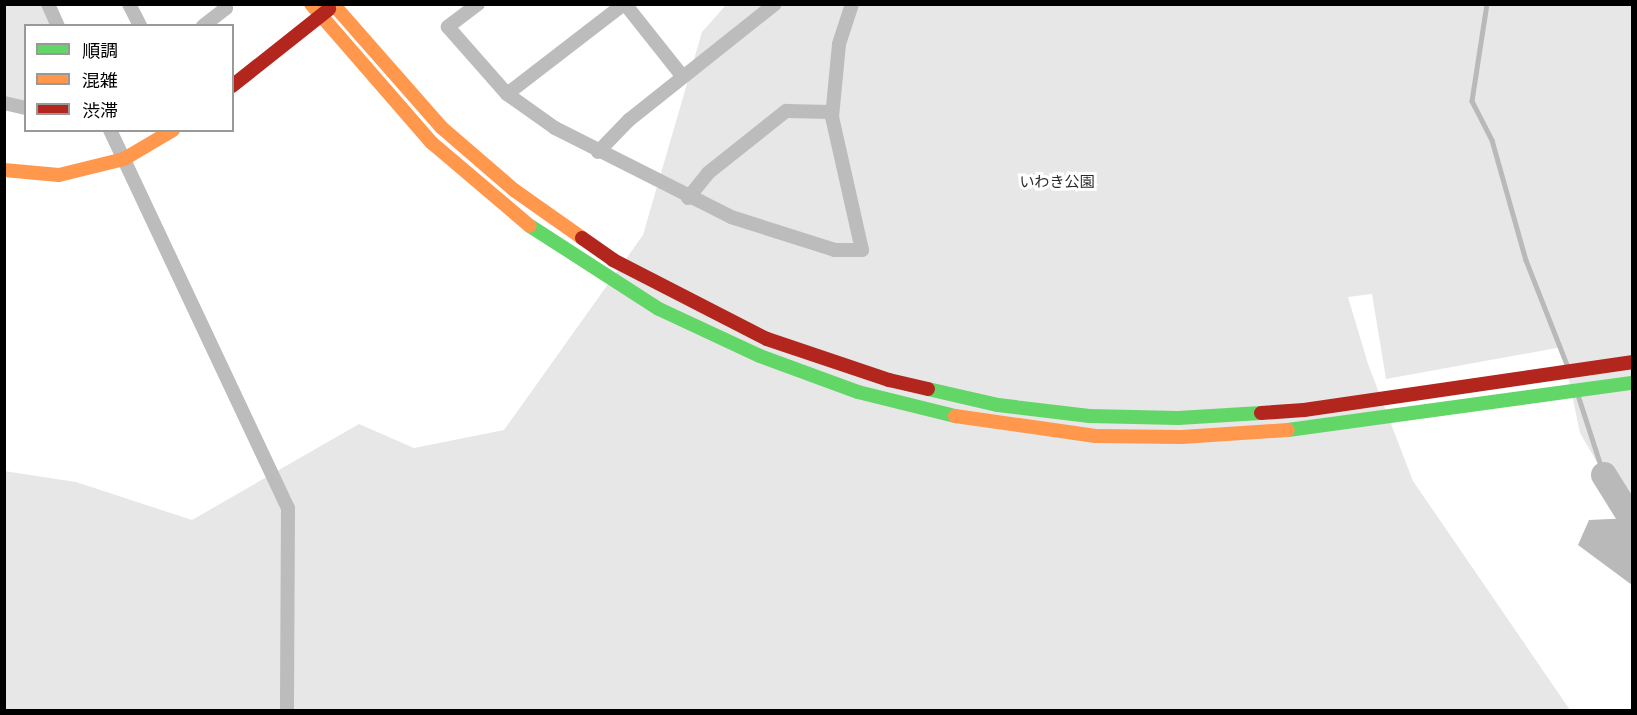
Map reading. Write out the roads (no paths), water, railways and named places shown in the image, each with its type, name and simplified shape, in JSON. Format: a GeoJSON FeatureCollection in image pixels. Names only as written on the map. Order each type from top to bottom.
{"type":"FeatureCollection","features":[{"type":"Feature","properties":{"kind":"street"},"geometry":{"type":"LineString","coordinates":[[48,4],[57,24]]}},
{"type":"Feature","properties":{"kind":"street"},"geometry":{"type":"LineString","coordinates":[[129,4],[139,24]]}},
{"type":"Feature","properties":{"kind":"street"},"geometry":{"type":"LineString","coordinates":[[206,24],[226,8],[224,4]]}},
{"type":"Feature","properties":{"kind":"street"},"geometry":{"type":"LineString","coordinates":[[311,4],[432,143],[500,204],[568,254],[659,309],[760,356],[858,392],[974,421],[1096,436],[1268,433],[1632,383]]}},
{"type":"Feature","properties":{"kind":"street"},"geometry":{"type":"LineString","coordinates":[[478,4],[448,27],[507,94],[598,152],[688,198],[775,233],[834,250],[862,250],[832,112],[839,44],[852,4]]}},
{"type":"Feature","properties":{"kind":"street"},"geometry":{"type":"LineString","coordinates":[[507,94],[625,4],[683,77]]}},
{"type":"Feature","properties":{"kind":"street"},"geometry":{"type":"LineString","coordinates":[[598,152],[629,120],[775,4]]}},
{"type":"Feature","properties":{"kind":"street"},"geometry":{"type":"LineString","coordinates":[[234,84],[334,5],[441,127],[514,190],[613,260],[767,339],[889,380],[977,400],[1089,416],[1243,416],[1632,362]]}},
{"type":"Feature","properties":{"kind":"street"},"geometry":{"type":"LineString","coordinates":[[4,103],[24,108]]}},
{"type":"Feature","properties":{"kind":"street"},"geometry":{"type":"LineString","coordinates":[[688,198],[708,173],[786,111],[832,112]]}},
{"type":"Feature","properties":{"kind":"street"},"geometry":{"type":"LineString","coordinates":[[111,132],[288,508],[287,711]]}},
{"type":"Feature","properties":{"kind":"street"},"geometry":{"type":"LineString","coordinates":[[4,170],[59,175],[124,159],[170,132]]}},
{"type":"Feature","properties":{"kind":"street"},"geometry":{"type":"LineString","coordinates":[[974,421],[977,400]]}},
{"type":"Feature","properties":{"kind":"waterway"},"geometry":{"type":"LineString","coordinates":[[1487,4],[1472,101],[1492,140],[1526,260],[1568,367]]}},
{"type":"Feature","properties":{"kind":"waterway"},"geometry":{"type":"LineString","coordinates":[[1578,395],[1604,475]]}},
{"type":"Feature","properties":{"kind":"waterway"},"geometry":{"type":"LineString","coordinates":[[1604,475],[1632,520]]}},
{"type":"Feature","properties":{"kind":"park label","name":"いわき公園"},"geometry":{"type":"Point","coordinates":[1057,182]}}]}
